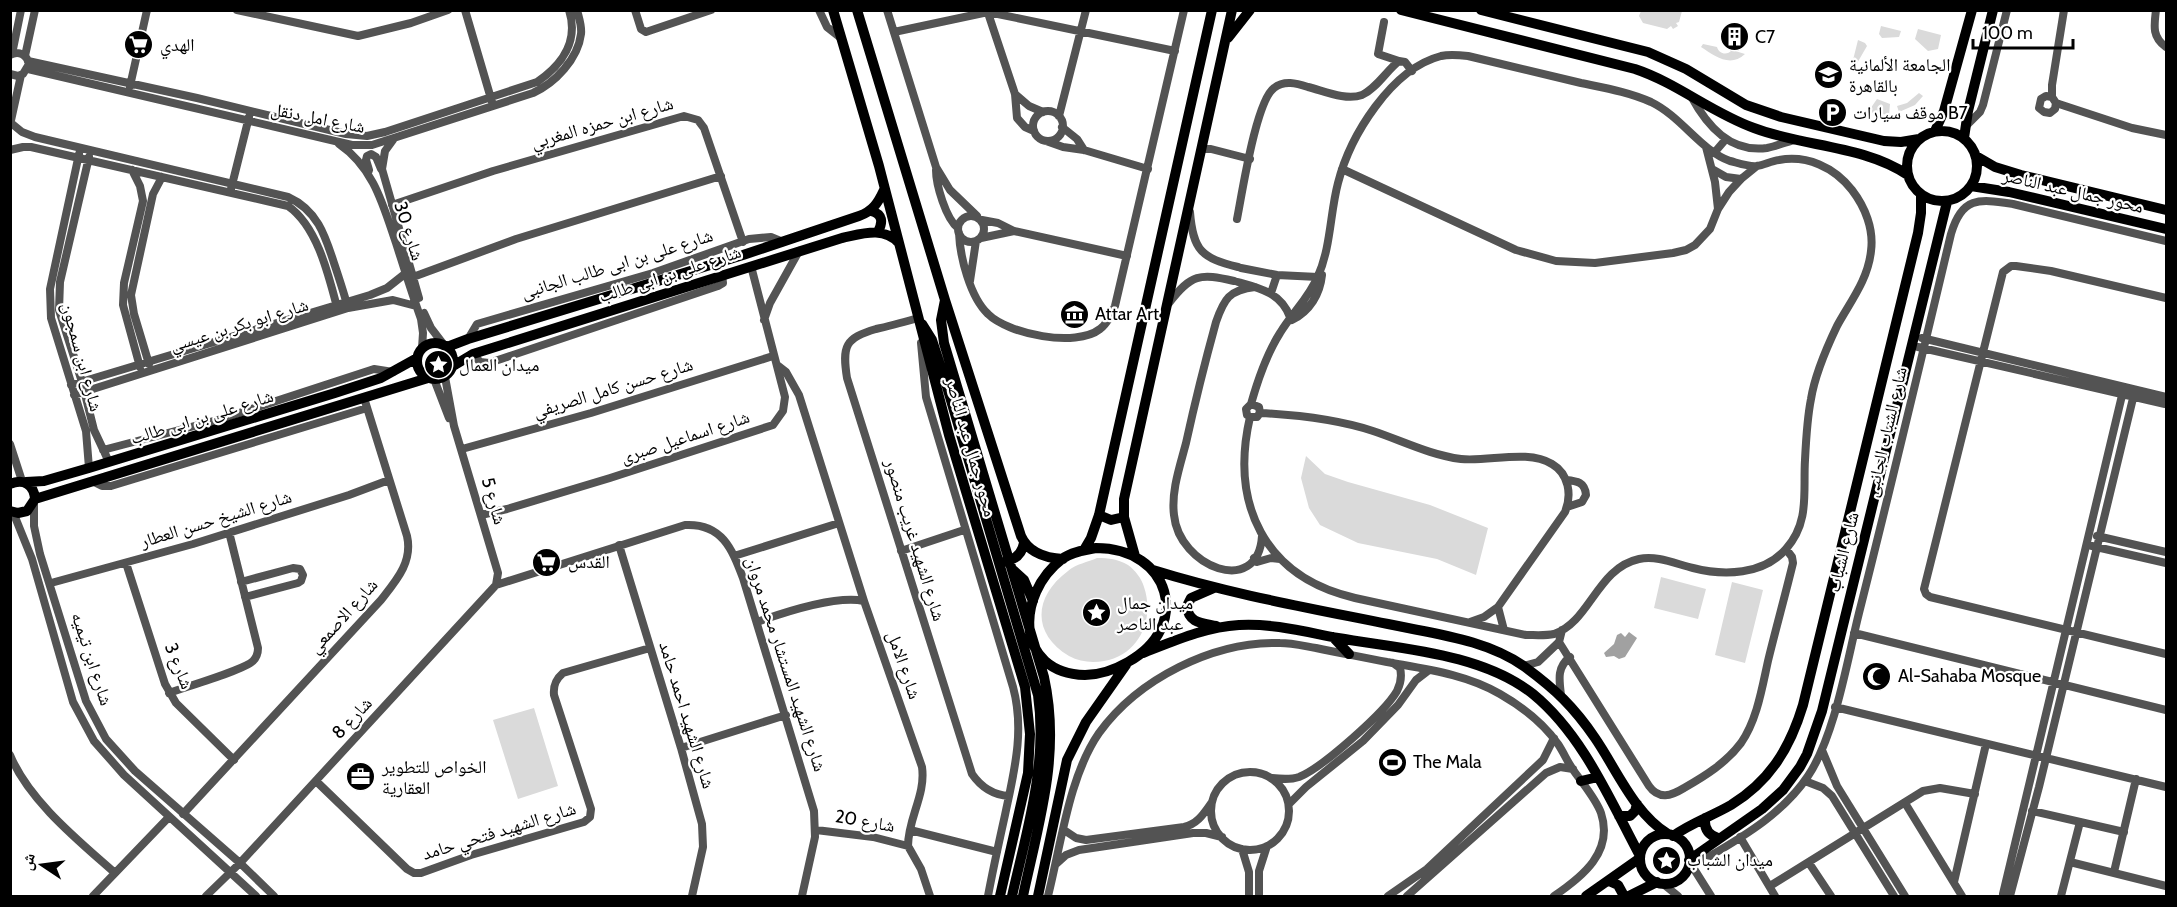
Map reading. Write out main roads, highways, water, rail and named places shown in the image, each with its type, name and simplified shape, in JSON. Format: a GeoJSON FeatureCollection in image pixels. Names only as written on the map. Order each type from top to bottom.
{"type":"FeatureCollection","features":[{"type":"Feature","properties":{"kind":"main road","name":"محور جمال عبد الناصر"},"geometry":{"type":"LineString","coordinates":[[833,10],[899,243],[949,435],[1025,687],[1030,734],[1028,773],[1000,897]]}},
{"type":"Feature","properties":{"kind":"main road","name":"محور جمال عبد الناصر"},"geometry":{"type":"LineString","coordinates":[[856,10],[945,300],[1024,543]]}},
{"type":"Feature","properties":{"kind":"main road"},"geometry":{"type":"LineString","coordinates":[[1084,550],[1099,515],[1212,10]]}},
{"type":"Feature","properties":{"kind":"main road"},"geometry":{"type":"LineString","coordinates":[[1135,556],[1124,517],[1124,499],[1232,10]]}},
{"type":"Feature","properties":{"kind":"main road"},"geometry":{"type":"LineString","coordinates":[[1226,41],[1250,10]]}},
{"type":"Feature","properties":{"kind":"main road"},"geometry":{"type":"LineString","coordinates":[[1401,10],[1635,69],[1665,81],[1755,129],[1880,160],[1908,175]]}},
{"type":"Feature","properties":{"kind":"main road"},"geometry":{"type":"LineString","coordinates":[[1481,10],[1648,52],[1686,69],[1746,105],[1781,117],[1884,141],[1919,140],[1935,131],[1955,133],[1970,143],[1978,167],[1971,186],[1964,194],[1947,202],[1938,202],[1921,195],[1910,183],[1908,156],[1919,140]]}},
{"type":"Feature","properties":{"kind":"main road"},"geometry":{"type":"LineString","coordinates":[[1935,131],[1944,111],[1971,10]]}},
{"type":"Feature","properties":{"kind":"main road"},"geometry":{"type":"LineString","coordinates":[[1964,138],[1993,10]]}},
{"type":"Feature","properties":{"kind":"main road"},"geometry":{"type":"LineString","coordinates":[[1187,120],[1196,125],[1207,124]]}},
{"type":"Feature","properties":{"kind":"main road"},"geometry":{"type":"LineString","coordinates":[[1181,148],[1201,149]]}},
{"type":"Feature","properties":{"kind":"main road","name":"محور جمال عبد الناصر"},"geometry":{"type":"LineString","coordinates":[[1976,156],[1995,167],[2021,175],[2166,210]]}},
{"type":"Feature","properties":{"kind":"main road","name":"محور جمال عبد الناصر"},"geometry":{"type":"LineString","coordinates":[[1971,186],[2008,192],[2166,229]]}},
{"type":"Feature","properties":{"kind":"main road"},"geometry":{"type":"LineString","coordinates":[[884,190],[871,211],[876,212],[882,219],[878,232],[899,243]]}},
{"type":"Feature","properties":{"kind":"main road","name":"شارع الشباب"},"geometry":{"type":"LineString","coordinates":[[1671,835],[1731,805],[1766,778],[1789,744],[1803,705],[1918,233],[1922,213],[1921,195]]}},
{"type":"Feature","properties":{"kind":"main road","name":"شارع الشباب"},"geometry":{"type":"LineString","coordinates":[[1693,858],[1718,838],[1762,809],[1783,790],[1807,754],[1822,711],[1916,343],[1947,202]]}},
{"type":"Feature","properties":{"kind":"main road","name":"شارع على بن ابى طالب"},"geometry":{"type":"LineString","coordinates":[[446,346],[529,314],[701,262],[783,242],[871,211]]}},
{"type":"Feature","properties":{"kind":"main road","name":"شارع على بن ابى طالب"},"geometry":{"type":"LineString","coordinates":[[453,366],[473,354],[798,251],[842,238],[878,232]]}},
{"type":"Feature","properties":{"kind":"main road"},"geometry":{"type":"LineString","coordinates":[[945,300],[941,320],[944,343],[1044,677],[1050,710],[1049,769],[1023,897]]}},
{"type":"Feature","properties":{"kind":"main road"},"geometry":{"type":"LineString","coordinates":[[919,323],[929,334],[934,346],[1038,695],[1041,727],[1040,760],[1012,897]]}},
{"type":"Feature","properties":{"kind":"main road"},"geometry":{"type":"LineString","coordinates":[[468,339],[473,354]]}},
{"type":"Feature","properties":{"kind":"main road"},"geometry":{"type":"LineString","coordinates":[[433,343],[446,346],[452,353],[453,366],[436,378],[419,370],[420,353],[433,343]]}},
{"type":"Feature","properties":{"kind":"main road","name":"شارع على بن ابى طالب"},"geometry":{"type":"LineString","coordinates":[[10,484],[44,481],[89,468],[193,431],[332,388],[393,372],[420,353]]}},
{"type":"Feature","properties":{"kind":"main road","name":"شارع على بن ابى طالب"},"geometry":{"type":"LineString","coordinates":[[12,511],[27,511],[34,501],[366,403],[436,378]]}},
{"type":"Feature","properties":{"kind":"main road"},"geometry":{"type":"LineString","coordinates":[[24,482],[34,491],[34,501]]}},
{"type":"Feature","properties":{"kind":"main road"},"geometry":{"type":"LineString","coordinates":[[1099,515],[1111,520],[1124,517]]}},
{"type":"Feature","properties":{"kind":"main road"},"geometry":{"type":"LineString","coordinates":[[986,557],[996,561],[1009,561],[1019,554],[1024,543],[1043,556],[1063,559]]}},
{"type":"Feature","properties":{"kind":"main road"},"geometry":{"type":"LineString","coordinates":[[1025,687],[1034,668],[1035,650],[1028,629],[1034,601],[1043,581],[1063,559],[1084,550],[1096,548],[1114,549],[1135,556],[1153,570],[1214,587],[1453,638],[1503,653],[1561,694],[1594,737],[1637,804],[1653,822],[1685,845],[1693,858],[1681,878],[1672,883],[1659,883],[1644,893],[1629,897]]}},
{"type":"Feature","properties":{"kind":"main road"},"geometry":{"type":"LineString","coordinates":[[986,557],[1018,574],[1028,587],[1034,601]]}},
{"type":"Feature","properties":{"kind":"main road"},"geometry":{"type":"LineString","coordinates":[[1143,653],[1158,636],[1165,614],[1164,592],[1153,570]]}},
{"type":"Feature","properties":{"kind":"main road"},"geometry":{"type":"LineString","coordinates":[[1214,587],[1191,598],[1187,611],[1192,620],[1221,627]]}},
{"type":"Feature","properties":{"kind":"main road"},"geometry":{"type":"LineString","coordinates":[[1035,650],[1050,665],[1078,674],[1102,673],[1127,663],[1143,653],[1201,631],[1221,627],[1260,625],[1448,657],[1493,671],[1512,680],[1532,694],[1560,721],[1598,777],[1640,857],[1645,873],[1659,883]]}},
{"type":"Feature","properties":{"kind":"main road"},"geometry":{"type":"LineString","coordinates":[[1333,637],[1349,654]]}},
{"type":"Feature","properties":{"kind":"main road"},"geometry":{"type":"LineString","coordinates":[[1038,897],[1067,760],[1086,722],[1127,663]]}},
{"type":"Feature","properties":{"kind":"main road"},"geometry":{"type":"LineString","coordinates":[[1803,705],[1822,711]]}},
{"type":"Feature","properties":{"kind":"main road"},"geometry":{"type":"LineString","coordinates":[[1581,781],[1598,777]]}},
{"type":"Feature","properties":{"kind":"main road"},"geometry":{"type":"LineString","coordinates":[[1619,816],[1630,816],[1637,804]]}},
{"type":"Feature","properties":{"kind":"main road"},"geometry":{"type":"LineString","coordinates":[[1705,818],[1706,829],[1713,837],[1718,838]]}},
{"type":"Feature","properties":{"kind":"main road"},"geometry":{"type":"LineString","coordinates":[[1586,897],[1640,857],[1648,841],[1657,836],[1671,835]]}},
{"type":"Feature","properties":{"kind":"main road"},"geometry":{"type":"LineString","coordinates":[[1609,881],[1618,885],[1624,897]]}},
{"type":"Feature","properties":{"kind":"place","name":"C7"},"geometry":{"type":"Point","coordinates":[1734,37]}},
{"type":"Feature","properties":{"kind":"place","name":"الهدي"},"geometry":{"type":"Point","coordinates":[139,45]}},
{"type":"Feature","properties":{"kind":"place","name":"الجامعة الألمانية بالقاهرة"},"geometry":{"type":"Point","coordinates":[1828,75]}},
{"type":"Feature","properties":{"kind":"place","name":"موقف سيارات B7"},"geometry":{"type":"Point","coordinates":[1832,113]}},
{"type":"Feature","properties":{"kind":"place","name":"Attar Art"},"geometry":{"type":"Point","coordinates":[1074,314]}},
{"type":"Feature","properties":{"kind":"place","name":"ميدان العمال"},"geometry":{"type":"Point","coordinates":[438,365]}},
{"type":"Feature","properties":{"kind":"place","name":"القدس"},"geometry":{"type":"Point","coordinates":[547,562]}},
{"type":"Feature","properties":{"kind":"place","name":"ميدان جمال عبد الناصر"},"geometry":{"type":"Point","coordinates":[1096,613]}},
{"type":"Feature","properties":{"kind":"place","name":"Al-Sahaba Mosque"},"geometry":{"type":"Point","coordinates":[1877,676]}},
{"type":"Feature","properties":{"kind":"place","name":"The Mala"},"geometry":{"type":"Point","coordinates":[1392,762]}},
{"type":"Feature","properties":{"kind":"place","name":"الخواص للتطوير العقارية"},"geometry":{"type":"Point","coordinates":[361,777]}},
{"type":"Feature","properties":{"kind":"place","name":"ميدان الشباب"},"geometry":{"type":"Point","coordinates":[1666,860]}}]}
